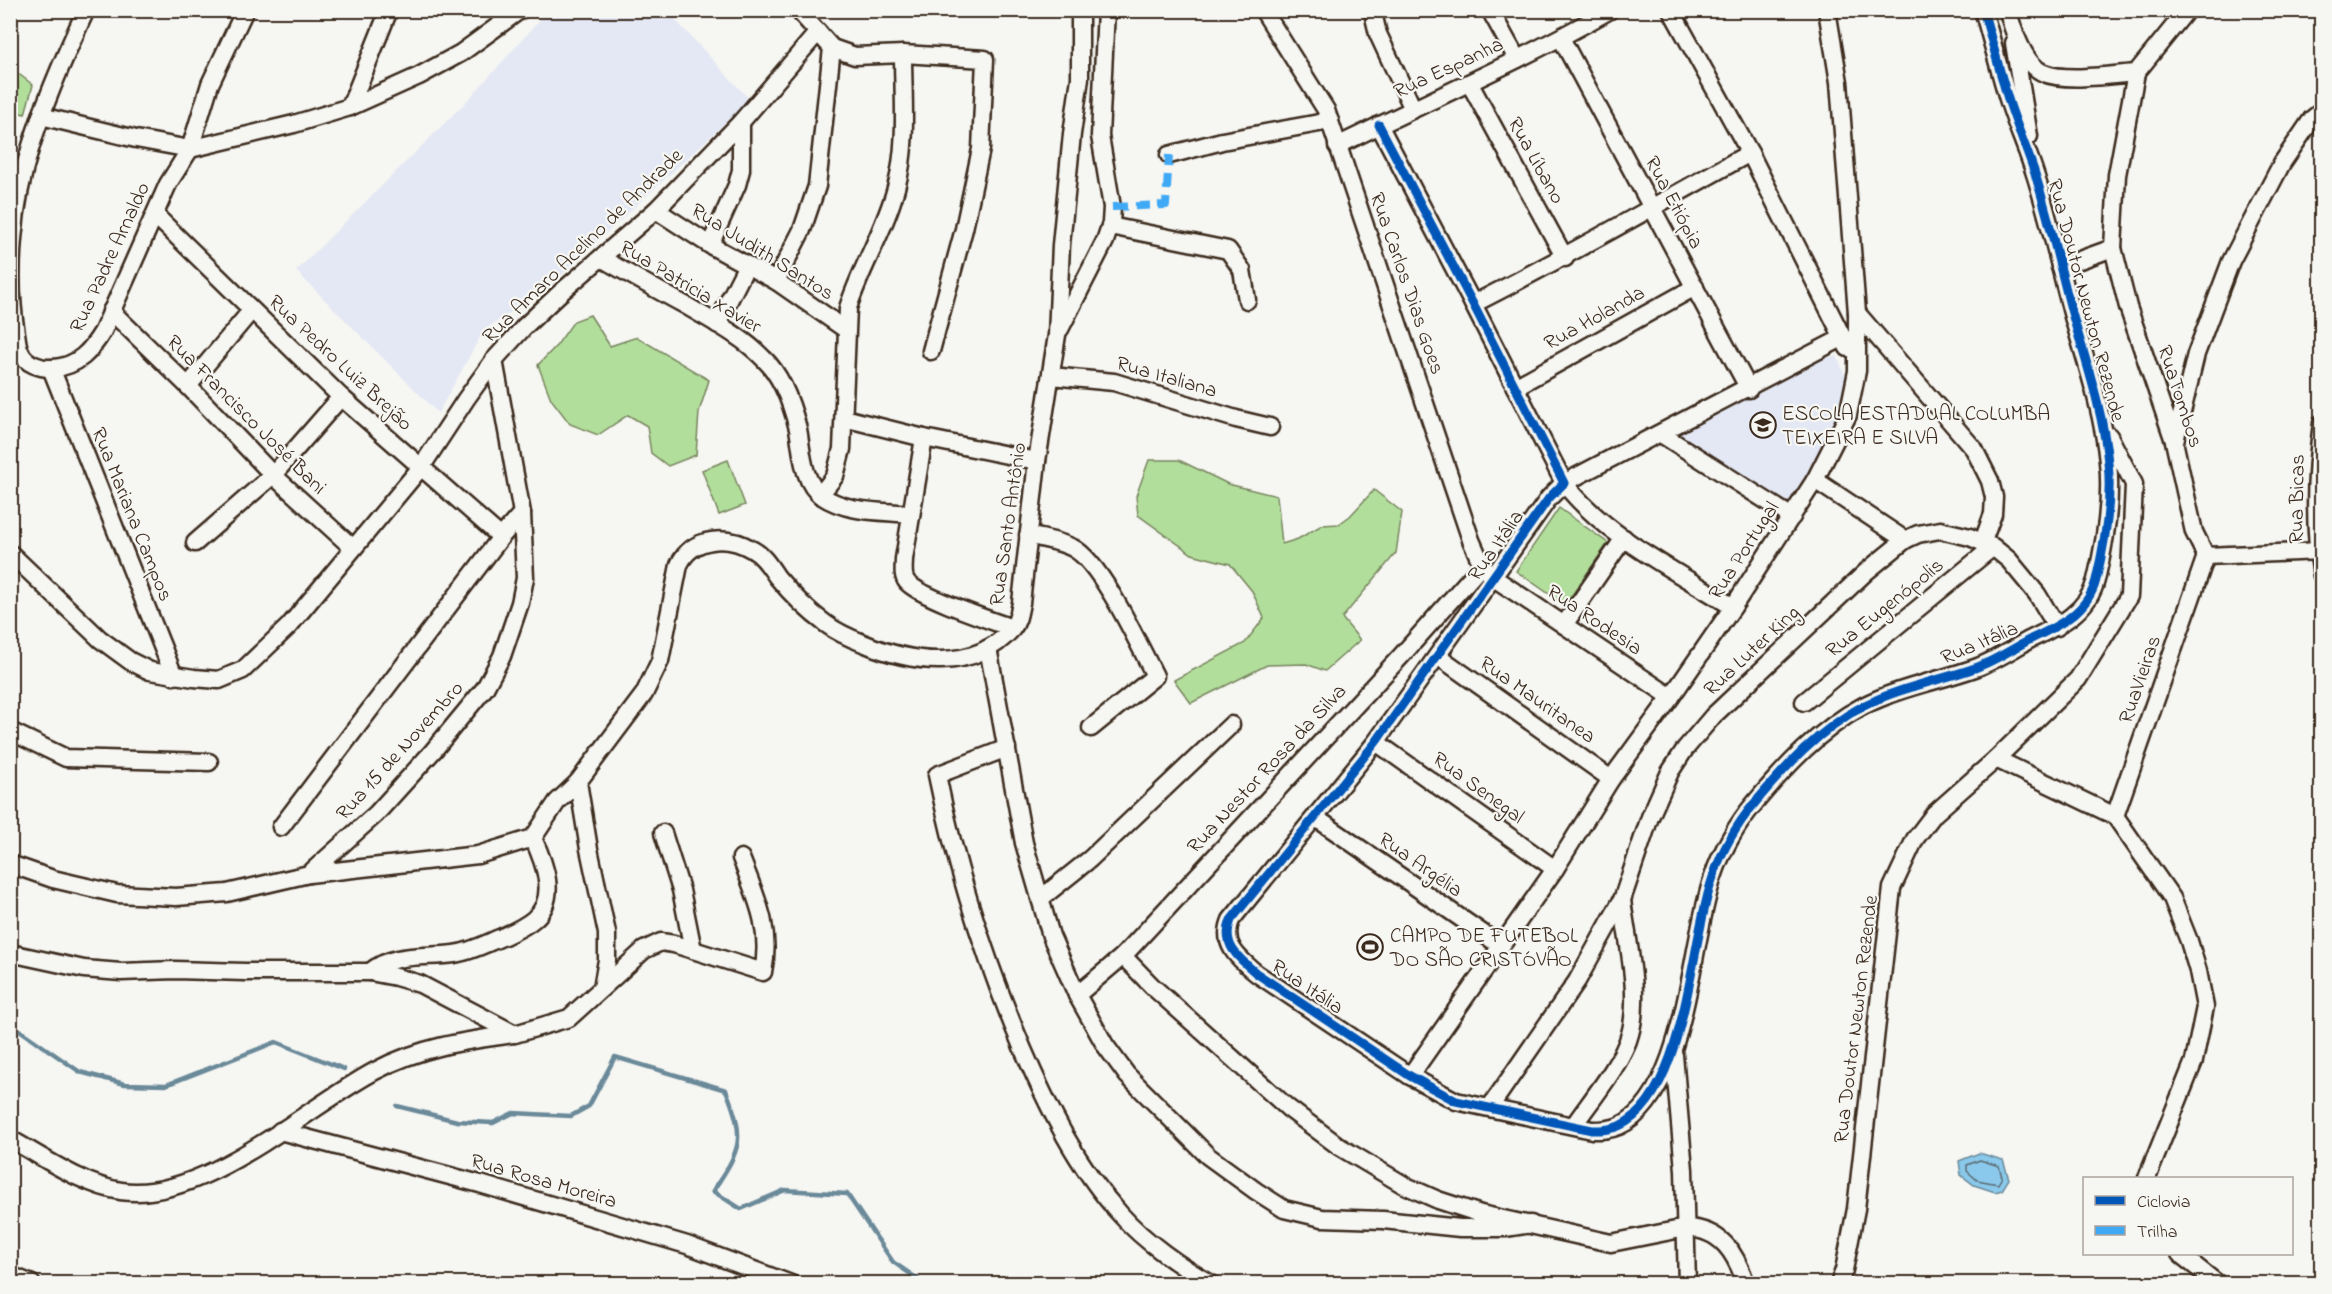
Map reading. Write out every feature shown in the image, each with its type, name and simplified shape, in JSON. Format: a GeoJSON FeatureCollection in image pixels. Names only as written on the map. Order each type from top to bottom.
{"type":"FeatureCollection","features":[{"type":"Feature","properties":{"kind":"street"},"geometry":{"type":"LineString","coordinates":[[51,368],[39,367],[29,362],[20,351],[12,290],[17,208],[30,148],[41,116],[86,10]]}},
{"type":"Feature","properties":{"kind":"street","name":"Rua Padre Arnaldo"},"geometry":{"type":"LineString","coordinates":[[51,368],[75,363],[88,352],[103,332],[168,184],[190,149],[210,84],[245,10]]}},
{"type":"Feature","properties":{"kind":"street"},"geometry":{"type":"LineString","coordinates":[[350,107],[389,10]]}},
{"type":"Feature","properties":{"kind":"street"},"geometry":{"type":"LineString","coordinates":[[41,116],[136,139],[190,149],[294,124],[350,107],[419,76],[461,53],[520,10]]}},
{"type":"Feature","properties":{"kind":"street"},"geometry":{"type":"LineString","coordinates":[[798,10],[832,48],[855,56],[903,54],[985,59],[981,149],[964,229],[931,351]]}},
{"type":"Feature","properties":{"kind":"street","name":"Rua Santo Antônio"},"geometry":{"type":"LineString","coordinates":[[533,838],[557,802],[578,782],[644,694],[660,661],[679,565],[683,555],[691,548],[719,540],[738,542],[754,550],[764,558],[805,607],[828,626],[885,652],[920,659],[948,660],[969,656],[988,648],[1012,628],[1021,603],[1037,461],[1057,335],[1060,269],[1072,134],[1080,78],[1080,10]]}},
{"type":"Feature","properties":{"kind":"street"},"geometry":{"type":"LineString","coordinates":[[1057,335],[1110,226],[1112,207],[1100,136],[1106,10]]}},
{"type":"Feature","properties":{"kind":"street","name":"Rua Carlos Dias Goes"},"geometry":{"type":"LineString","coordinates":[[1263,10],[1322,100],[1471,540],[1482,565],[1494,578]]}},
{"type":"Feature","properties":{"kind":"street"},"geometry":{"type":"LineString","coordinates":[[1378,10],[1374,17],[1378,34],[1413,109]]}},
{"type":"Feature","properties":{"kind":"street"},"geometry":{"type":"LineString","coordinates":[[1490,10],[1517,59]]}},
{"type":"Feature","properties":{"kind":"street","name":"Rua Espanha"},"geometry":{"type":"LineString","coordinates":[[1337,146],[1470,84],[1561,38],[1610,10]]}},
{"type":"Feature","properties":{"kind":"street"},"geometry":{"type":"LineString","coordinates":[[1671,10],[1750,153],[1857,365]]}},
{"type":"Feature","properties":{"kind":"street","name":"Rua Portugal"},"geometry":{"type":"LineString","coordinates":[[1410,1076],[1555,869],[1611,778],[1733,607],[1815,480],[1848,415],[1857,365],[1857,313],[1839,81],[1827,10]]}},
{"type":"Feature","properties":{"kind":"street","name":"Rua Doutor Newton Rezende"},"geometry":{"type":"LineString","coordinates":[[1983,10],[2006,94],[2036,178],[2102,422],[2109,464],[2104,534],[2095,585],[2084,604],[2057,627]]}},
{"type":"Feature","properties":{"kind":"street"},"geometry":{"type":"LineString","coordinates":[[2009,18],[2029,62],[2043,73],[2058,77],[2136,73],[2187,10]]}},
{"type":"Feature","properties":{"kind":"street"},"geometry":{"type":"LineString","coordinates":[[2009,18],[2036,178]]}},
{"type":"Feature","properties":{"kind":"street","name":"Rua Amaro Acelino de Andrade"},"geometry":{"type":"LineString","coordinates":[[10,553],[100,639],[130,661],[150,671],[174,676],[219,680],[243,669],[289,626],[422,466],[465,399],[494,360],[525,326],[657,210],[741,122],[818,32]]}},
{"type":"Feature","properties":{"kind":"street","name":"Rua Etiópia"},"geometry":{"type":"LineString","coordinates":[[1561,38],[1749,389]]}},
{"type":"Feature","properties":{"kind":"street"},"geometry":{"type":"LineString","coordinates":[[776,281],[802,230],[817,186],[832,48]]}},
{"type":"Feature","properties":{"kind":"street"},"geometry":{"type":"LineString","coordinates":[[903,54],[903,143],[897,185],[889,214],[855,287],[848,308],[844,418],[839,465],[835,476],[820,495],[853,509],[911,514]]}},
{"type":"Feature","properties":{"kind":"street","name":"RuaTombos"},"geometry":{"type":"LineString","coordinates":[[2136,73],[2117,175],[2113,248],[2128,307],[2174,441],[2194,532],[2206,556]]}},
{"type":"Feature","properties":{"kind":"street","name":"Rua Líbano"},"geometry":{"type":"LineString","coordinates":[[1470,84],[1565,258]]}},
{"type":"Feature","properties":{"kind":"street"},"geometry":{"type":"LineString","coordinates":[[2174,441],[2196,354],[2231,261],[2282,163],[2312,119],[2322,111]]}},
{"type":"Feature","properties":{"kind":"street"},"geometry":{"type":"LineString","coordinates":[[1169,155],[1222,141],[1329,121]]}},
{"type":"Feature","properties":{"kind":"street"},"geometry":{"type":"LineString","coordinates":[[710,245],[737,185],[741,170],[741,122]]}},
{"type":"Feature","properties":{"kind":"street"},"geometry":{"type":"LineString","coordinates":[[1379,125],[1564,483],[1592,514],[1624,538],[1733,607]]}},
{"type":"Feature","properties":{"kind":"street"},"geometry":{"type":"LineString","coordinates":[[1473,304],[1565,258],[1652,206],[1750,153]]}},
{"type":"Feature","properties":{"kind":"street","name":"Rua Judith Santos"},"geometry":{"type":"LineString","coordinates":[[657,210],[710,245],[776,281],[846,329]]}},
{"type":"Feature","properties":{"kind":"street","name":"Rua Pedro Luiz Brejão"},"geometry":{"type":"LineString","coordinates":[[155,215],[341,397],[501,537]]}},
{"type":"Feature","properties":{"kind":"street"},"geometry":{"type":"LineString","coordinates":[[1110,226],[1228,250],[1242,270],[1247,300]]}},
{"type":"Feature","properties":{"kind":"street"},"geometry":{"type":"LineString","coordinates":[[2060,267],[2113,248]]}},
{"type":"Feature","properties":{"kind":"street","name":"Rua Patricia Xavier"},"geometry":{"type":"LineString","coordinates":[[601,258],[748,344],[773,369],[792,411],[809,478],[820,495]]}},
{"type":"Feature","properties":{"kind":"street"},"geometry":{"type":"LineString","coordinates":[[717,324],[747,265]]}},
{"type":"Feature","properties":{"kind":"street"},"geometry":{"type":"LineString","coordinates":[[1060,269],[1086,277]]}},
{"type":"Feature","properties":{"kind":"street","name":"Rua Holanda"},"geometry":{"type":"LineString","coordinates":[[1515,387],[1695,287]]}},
{"type":"Feature","properties":{"kind":"street","name":"Rua Francisco José Bani"},"geometry":{"type":"LineString","coordinates":[[111,311],[188,386],[273,475],[353,548]]}},
{"type":"Feature","properties":{"kind":"street"},"geometry":{"type":"LineString","coordinates":[[188,386],[251,311]]}},
{"type":"Feature","properties":{"kind":"street"},"geometry":{"type":"LineString","coordinates":[[1857,313],[1974,449],[1990,481],[1994,497],[1988,544],[2022,574],[2057,627]]}},
{"type":"Feature","properties":{"kind":"street"},"geometry":{"type":"LineString","coordinates":[[1564,483],[1749,389],[1842,338]]}},
{"type":"Feature","properties":{"kind":"street","name":"Rua 15 de Novembro"},"geometry":{"type":"LineString","coordinates":[[309,874],[375,814],[433,751],[485,688],[502,656],[520,603],[525,578],[522,513],[494,360]]}},
{"type":"Feature","properties":{"kind":"street","name":"Rua Mariana Campos"},"geometry":{"type":"LineString","coordinates":[[51,368],[174,676]]}},
{"type":"Feature","properties":{"kind":"street","name":"Rua Italiana"},"geometry":{"type":"LineString","coordinates":[[1051,376],[1114,382],[1270,427]]}},
{"type":"Feature","properties":{"kind":"street"},"geometry":{"type":"LineString","coordinates":[[195,543],[273,475],[341,397]]}},
{"type":"Feature","properties":{"kind":"street"},"geometry":{"type":"LineString","coordinates":[[844,418],[924,438],[1037,461]]}},
{"type":"Feature","properties":{"kind":"street","name":"Rua Doutor Newton Rezende"},"geometry":{"type":"LineString","coordinates":[[1839,1284],[1856,1209],[1892,888],[1915,839],[1934,814],[1996,759],[2078,679],[2130,596],[2134,484],[2102,422]]}},
{"type":"Feature","properties":{"kind":"street","name":"Rua Bicas"},"geometry":{"type":"LineString","coordinates":[[2322,423],[2316,468],[2322,576]]}},
{"type":"Feature","properties":{"kind":"street"},"geometry":{"type":"LineString","coordinates":[[1661,434],[1792,517]]}},
{"type":"Feature","properties":{"kind":"street"},"geometry":{"type":"LineString","coordinates":[[924,438],[904,559],[906,581],[930,596],[1012,628]]}},
{"type":"Feature","properties":{"kind":"street"},"geometry":{"type":"LineString","coordinates":[[1815,480],[1905,540]]}},
{"type":"Feature","properties":{"kind":"street","name":"Rua Itália"},"geometry":{"type":"LineString","coordinates":[[1564,483],[1549,498],[1376,742],[1316,818],[1230,920],[1226,930],[1229,946],[1239,959],[1256,973],[1410,1076],[1456,1101],[1592,1130],[1608,1130],[1623,1124],[1640,1111],[1664,1077],[1674,1048],[1713,877],[1728,844],[1752,806],[1824,732],[1861,707],[1891,693],[1976,668],[2057,627]]}},
{"type":"Feature","properties":{"kind":"street"},"geometry":{"type":"LineString","coordinates":[[281,827],[501,537],[522,513]]}},
{"type":"Feature","properties":{"kind":"street","name":"Rua Luter King"},"geometry":{"type":"LineString","coordinates":[[1490,1107],[1577,981],[1622,900],[1650,817],[1671,772],[1685,749],[1713,716],[1867,571],[1905,540],[1918,534],[1940,530],[1988,544]]}},
{"type":"Feature","properties":{"kind":"street"},"geometry":{"type":"LineString","coordinates":[[1028,535],[1074,548],[1086,558],[1101,576],[1155,676],[1091,728]]}},
{"type":"Feature","properties":{"kind":"street"},"geometry":{"type":"LineString","coordinates":[[1564,625],[1624,538]]}},
{"type":"Feature","properties":{"kind":"street","name":"Rua Eugenópolis"},"geometry":{"type":"LineString","coordinates":[[1804,702],[1988,544]]}},
{"type":"Feature","properties":{"kind":"street"},"geometry":{"type":"LineString","coordinates":[[2206,556],[2319,551]]}},
{"type":"Feature","properties":{"kind":"street","name":"RuaVieiras"},"geometry":{"type":"LineString","coordinates":[[2115,816],[2206,556]]}},
{"type":"Feature","properties":{"kind":"street","name":"Rua Nestor Rosa da Silva"},"geometry":{"type":"LineString","coordinates":[[1077,995],[1123,956],[1402,655],[1482,565]]}},
{"type":"Feature","properties":{"kind":"street","name":"Rua Rodesia"},"geometry":{"type":"LineString","coordinates":[[1494,578],[1671,697]]}},
{"type":"Feature","properties":{"kind":"street"},"geometry":{"type":"LineString","coordinates":[[988,648],[1023,843],[1051,936],[1077,995],[1105,1045],[1127,1075],[1208,1156],[1284,1209],[1322,1218],[1383,1220],[1481,1229],[1531,1224]]}},
{"type":"Feature","properties":{"kind":"street","name":"Rua Mauritanea"},"geometry":{"type":"LineString","coordinates":[[1438,656],[1611,778]]}},
{"type":"Feature","properties":{"kind":"street"},"geometry":{"type":"LineString","coordinates":[[1040,899],[1090,859],[1231,725]]}},
{"type":"Feature","properties":{"kind":"street"},"geometry":{"type":"LineString","coordinates":[[10,731],[66,758],[209,762]]}},
{"type":"Feature","properties":{"kind":"street","name":"Rua Senegal"},"geometry":{"type":"LineString","coordinates":[[1376,742],[1555,869]]}},
{"type":"Feature","properties":{"kind":"street"},"geometry":{"type":"LineString","coordinates":[[1007,748],[937,776],[947,828],[976,928],[997,987],[1055,1118],[1072,1149],[1102,1191],[1121,1215],[1139,1232],[1190,1272],[1211,1284]]}},
{"type":"Feature","properties":{"kind":"street"},"geometry":{"type":"LineString","coordinates":[[1996,759],[2115,816],[2172,898],[2198,971],[2205,1007],[2194,1061],[2148,1177]]}},
{"type":"Feature","properties":{"kind":"street"},"geometry":{"type":"LineString","coordinates":[[578,782],[589,849],[607,933],[607,960],[602,988]]}},
{"type":"Feature","properties":{"kind":"street","name":"Rua Argélia"},"geometry":{"type":"LineString","coordinates":[[1316,818],[1501,946]]}},
{"type":"Feature","properties":{"kind":"street"},"geometry":{"type":"LineString","coordinates":[[663,833],[681,890],[693,950]]}},
{"type":"Feature","properties":{"kind":"street"},"geometry":{"type":"LineString","coordinates":[[10,864],[53,879],[117,894],[176,897],[227,893],[309,874],[478,855],[533,838],[545,865],[548,888],[545,902],[536,918],[477,948],[456,954],[390,960],[379,964],[370,972]]}},
{"type":"Feature","properties":{"kind":"street"},"geometry":{"type":"LineString","coordinates":[[10,1139],[18,1147],[108,1189],[160,1191],[231,1161],[333,1095],[405,1056],[433,1047],[515,1034],[569,1018],[654,944],[662,942],[763,972],[767,954],[763,912],[741,858]]}},
{"type":"Feature","properties":{"kind":"street","name":"Rua Luter King"},"geometry":{"type":"LineString","coordinates":[[1574,1125],[1622,1054],[1630,1035],[1634,1013],[1633,987],[1622,900]]}},
{"type":"Feature","properties":{"kind":"street"},"geometry":{"type":"LineString","coordinates":[[10,953],[84,969],[121,972],[175,970],[370,972],[420,984],[515,1034]]}},
{"type":"Feature","properties":{"kind":"street"},"geometry":{"type":"LineString","coordinates":[[1123,956],[1152,986],[1288,1108],[1341,1147],[1385,1174],[1438,1200],[1481,1214],[1583,1238],[1611,1243],[1686,1228],[1707,1233],[1729,1247],[1739,1263],[1746,1284]]}},
{"type":"Feature","properties":{"kind":"street"},"geometry":{"type":"LineString","coordinates":[[1674,1048],[1684,1170],[1687,1284]]}},
{"type":"Feature","properties":{"kind":"street","name":"Rua Rosa Moreira"},"geometry":{"type":"LineString","coordinates":[[280,1131],[480,1184],[676,1241],[791,1284]]}},
{"type":"Feature","properties":{"kind":"street"},"geometry":{"type":"LineString","coordinates":[[2181,1255],[2218,1284]]}},
{"type":"Feature","properties":{"kind":"street"},"geometry":{"type":"LineString","coordinates":[[10,1275],[32,1284]]}},
{"type":"Feature","properties":{"kind":"shaded area"},"geometry":{"type":"Polygon","coordinates":[[[548,11],[667,11],[750,100],[547,288],[484,330],[438,413],[296,271],[467,101],[548,11]]]}},
{"type":"Feature","properties":{"kind":"shaded area","name":"ESCOLA ESTADUAL COLUMBA TEIXEIRA E SILVA"},"geometry":{"type":"Polygon","coordinates":[[[1837,356],[1848,383],[1839,416],[1823,451],[1789,507],[1674,434],[1819,359],[1837,356]]]}},
{"type":"Feature","properties":{"kind":"green space"},"geometry":{"type":"Polygon","coordinates":[[[11,68],[33,85],[25,114],[11,111],[11,68]]]}},
{"type":"Feature","properties":{"kind":"green space"},"geometry":{"type":"Polygon","coordinates":[[[590,315],[610,346],[637,337],[709,380],[699,412],[696,455],[668,466],[651,453],[647,426],[628,415],[598,435],[570,424],[551,399],[538,365],[557,345],[574,321],[590,315]]]}},
{"type":"Feature","properties":{"kind":"green space"},"geometry":{"type":"Polygon","coordinates":[[[728,460],[745,505],[719,515],[702,470],[728,460]]]}},
{"type":"Feature","properties":{"kind":"green space"},"geometry":{"type":"Polygon","coordinates":[[[1149,460],[1179,460],[1228,484],[1277,496],[1282,544],[1298,539],[1322,525],[1339,524],[1350,516],[1374,490],[1402,512],[1396,553],[1342,618],[1360,640],[1325,671],[1306,664],[1267,665],[1191,703],[1174,680],[1245,643],[1264,618],[1252,591],[1230,564],[1192,554],[1138,515],[1136,496],[1149,460]]]}},
{"type":"Feature","properties":{"kind":"green space"},"geometry":{"type":"Polygon","coordinates":[[[1559,508],[1608,543],[1565,605],[1516,571],[1559,508]]]}},
{"type":"Feature","properties":{"kind":"water"},"geometry":{"type":"Polygon","coordinates":[[[1979,1153],[2003,1160],[2009,1179],[2002,1190],[1995,1192],[1974,1185],[1961,1175],[1959,1161],[1979,1153]]]}},
{"type":"Feature","properties":{"kind":"waterway"},"geometry":{"type":"LineString","coordinates":[[10,1027],[15,1027],[80,1072],[125,1084],[166,1085],[276,1042],[344,1069]]}},
{"type":"Feature","properties":{"kind":"waterway"},"geometry":{"type":"LineString","coordinates":[[397,1106],[457,1121],[493,1123],[513,1113],[571,1116],[589,1106],[615,1057],[726,1090],[736,1121],[738,1143],[730,1164],[713,1191],[741,1209],[785,1190],[847,1194],[893,1262],[925,1284]]}},
{"type":"Feature","properties":{"kind":"marked path"},"geometry":{"type":"LineString","coordinates":[[1112,207],[1166,205],[1169,155]]}},
{"type":"Feature","properties":{"kind":"cycle path"},"geometry":{"type":"LineString","coordinates":[[1379,125],[1564,483],[1549,498],[1376,742],[1231,920],[1228,936],[1233,950],[1256,973],[1410,1076],[1456,1101],[1592,1130],[1609,1129],[1619,1126],[1642,1109],[1659,1083],[1673,1050],[1683,1014],[1705,905],[1716,868],[1730,839],[1754,804],[1804,750],[1847,715],[1904,689],[1982,665],[2061,623],[2071,617],[2086,601],[2096,580],[2105,536],[2108,506],[2109,476],[2106,443],[2041,194],[2009,103],[1983,10]]}},
{"type":"Feature","properties":{"kind":"place","name":"ESCOLA ESTADUAL COLUMBA TEIXEIRA E SILVA"},"geometry":{"type":"Point","coordinates":[1763,425]}},
{"type":"Feature","properties":{"kind":"place","name":"CAMPO DE FUTEBOL DO SÃO CRISTÓVÃO"},"geometry":{"type":"Point","coordinates":[1370,947]}}]}
